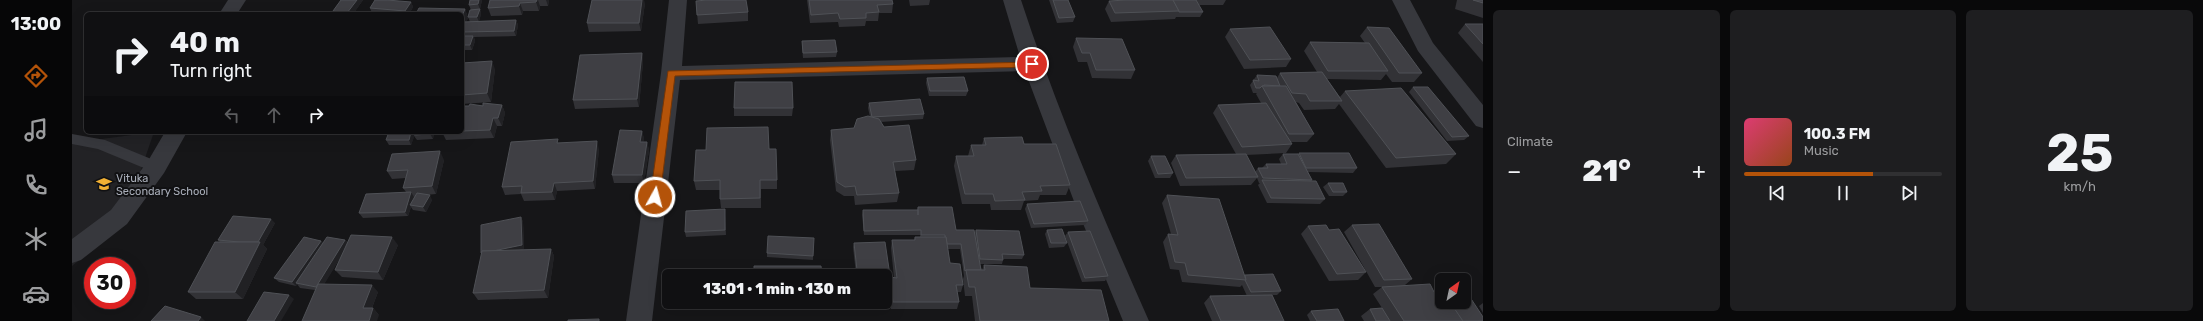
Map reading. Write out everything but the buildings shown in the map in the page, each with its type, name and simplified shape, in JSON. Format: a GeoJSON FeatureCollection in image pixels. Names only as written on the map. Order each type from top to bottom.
{"type":"FeatureCollection","features":[{"type":"Feature","properties":{"kind":"street"},"geometry":{"type":"LineString","coordinates":[[229,12],[237,0]]}},
{"type":"Feature","properties":{"kind":"street"},"geometry":{"type":"LineString","coordinates":[[639,321],[671,73],[678,0]]}},
{"type":"Feature","properties":{"kind":"street"},"geometry":{"type":"LineString","coordinates":[[1012,0],[1032,64],[1086,204],[1136,321]]}},
{"type":"Feature","properties":{"kind":"street"},"geometry":{"type":"LineString","coordinates":[[1401,0],[1425,46],[1483,120]]}},
{"type":"Feature","properties":{"kind":"street"},"geometry":{"type":"LineString","coordinates":[[671,73],[1032,64]]}},
{"type":"Feature","properties":{"kind":"street"},"geometry":{"type":"LineString","coordinates":[[72,252],[119,217],[156,167],[175,134]]}},
{"type":"Feature","properties":{"kind":"lane"},"geometry":{"type":"LineString","coordinates":[[72,139],[100,144],[156,167]]}},
{"type":"Feature","properties":{"kind":"shaded area","name":"Vituka Secondary School"},"geometry":{"type":"Polygon","coordinates":[[[139,134],[153,134],[122,225],[72,266],[72,143],[139,134]]]}},
{"type":"Feature","properties":{"kind":"place","name":"Vituka Secondary School"},"geometry":{"type":"Point","coordinates":[104,184]}},
{"type":"Feature","properties":{"kind":"route"},"geometry":{"type":"LineString","coordinates":[[655,197],[671,73],[1032,64]]}}]}
